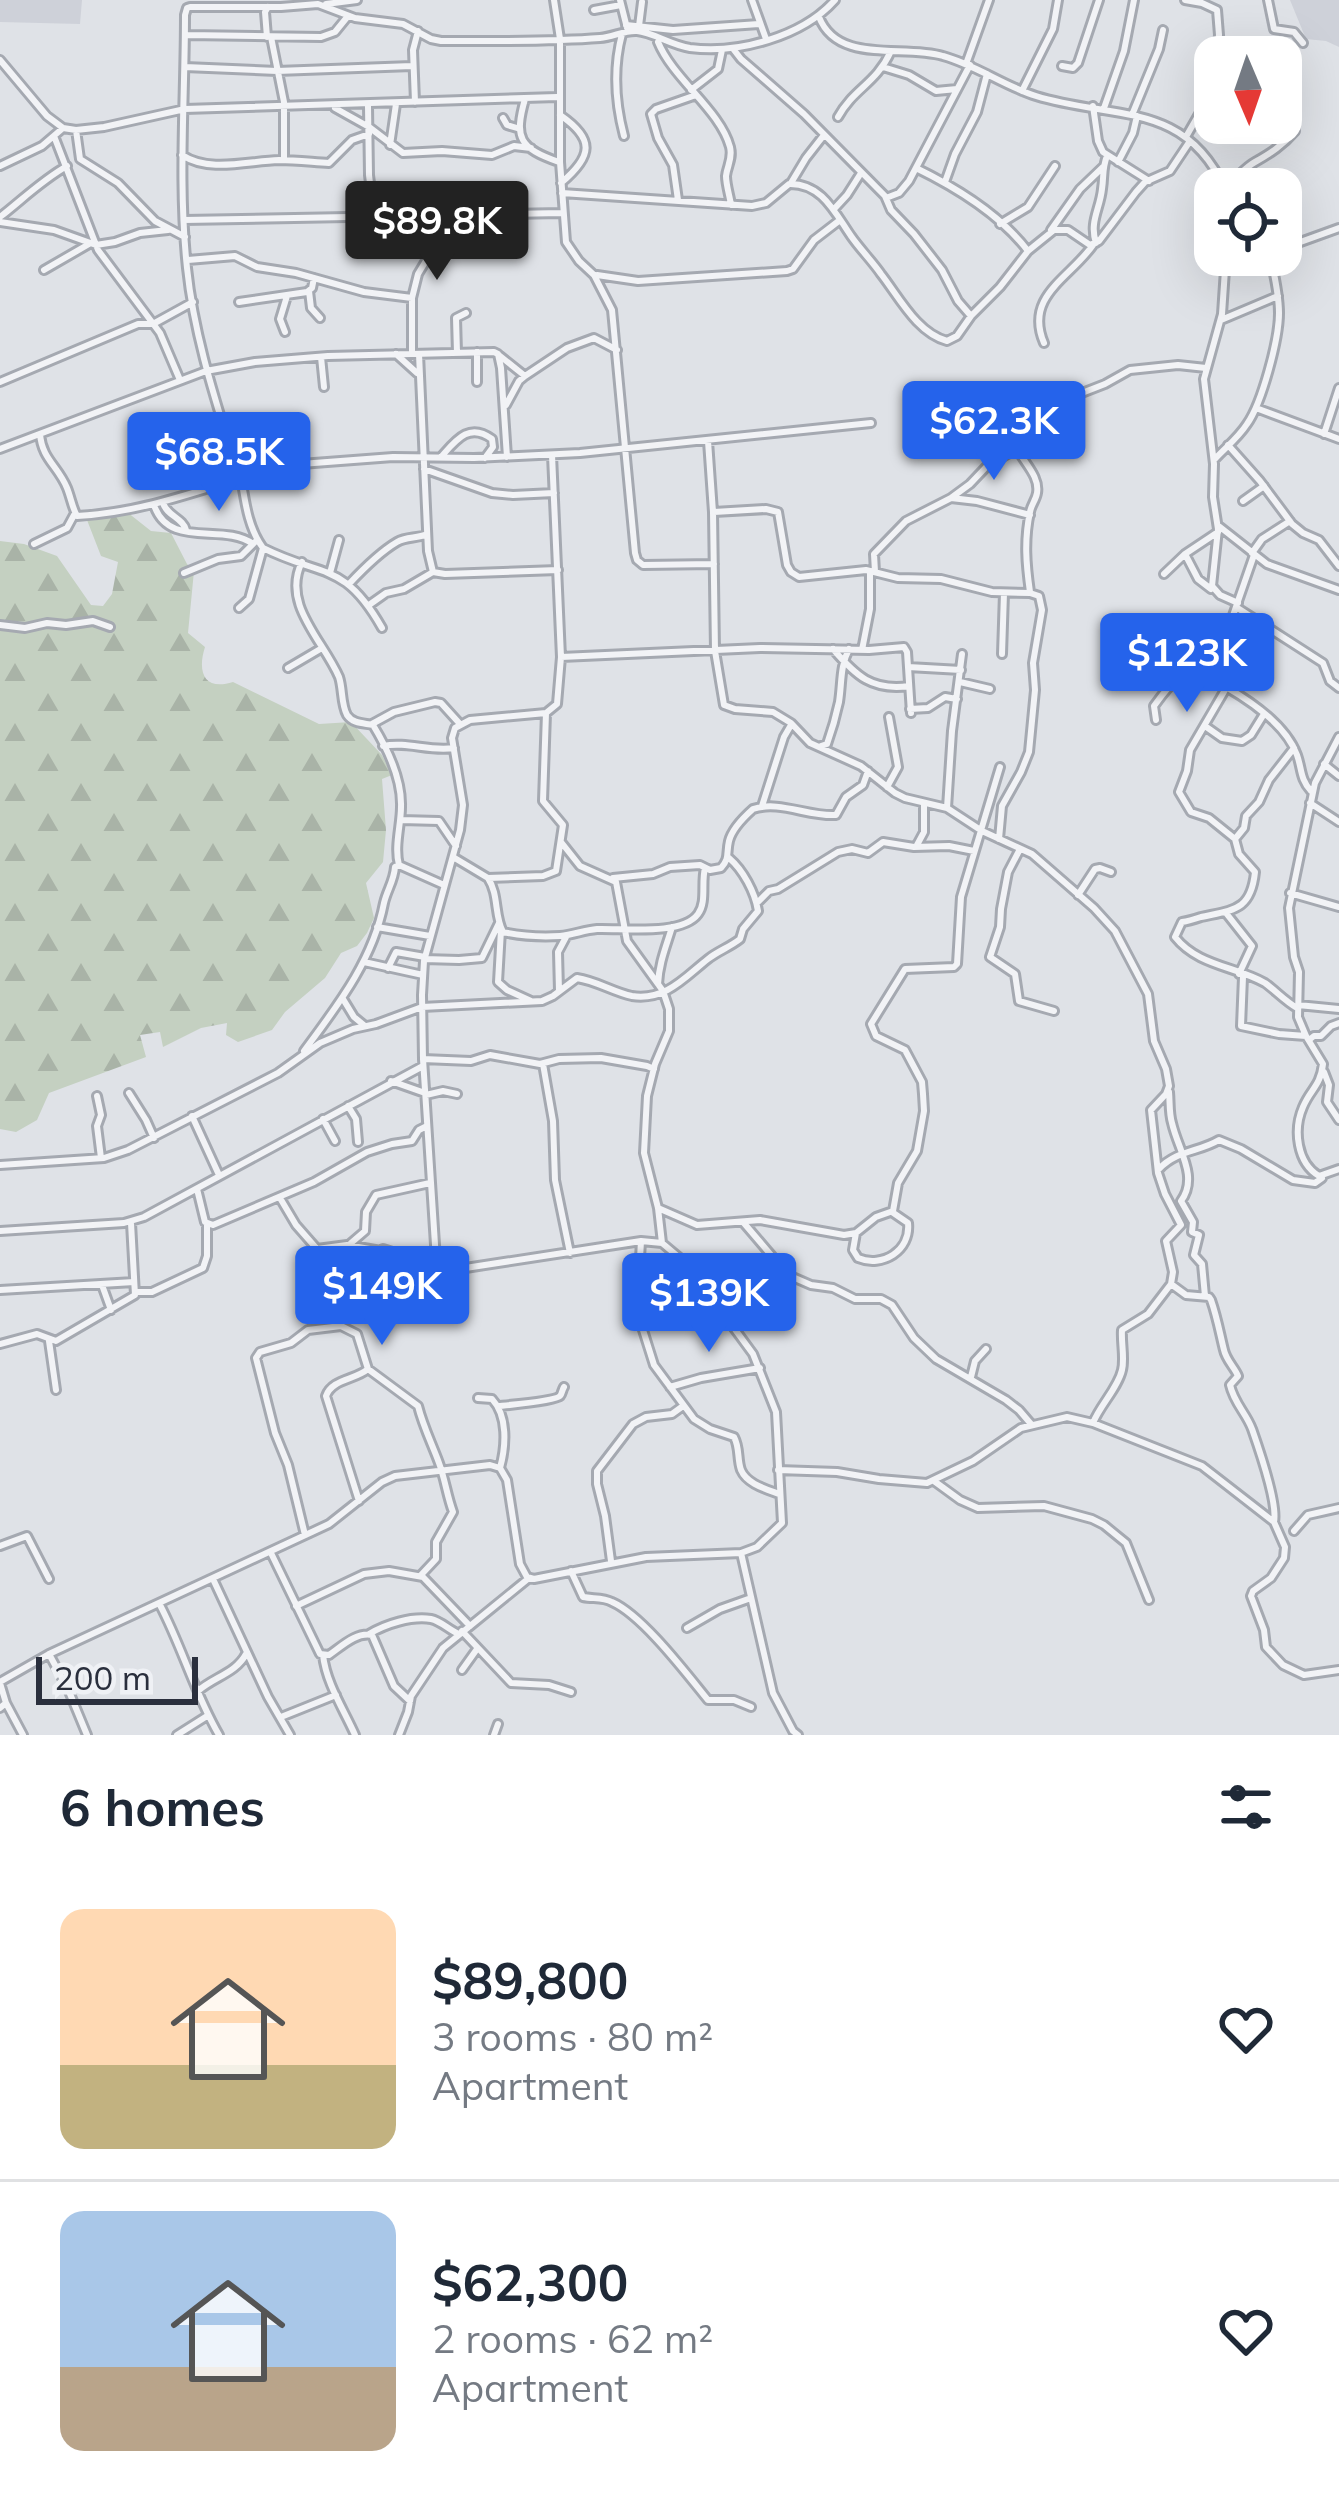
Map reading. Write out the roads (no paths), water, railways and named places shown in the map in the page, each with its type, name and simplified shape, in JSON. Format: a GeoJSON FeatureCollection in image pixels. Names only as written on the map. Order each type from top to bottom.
{"type":"FeatureCollection","features":[{"type":"Feature","properties":{"kind":"street"},"geometry":{"type":"LineString","coordinates":[[255,541],[206,371],[186,260],[185,4],[268,8],[357,0]]}},
{"type":"Feature","properties":{"kind":"street"},"geometry":{"type":"LineString","coordinates":[[554,0],[560,39],[560,162],[566,242],[594,275],[612,310],[637,560],[643,565],[714,564]]}},
{"type":"Feature","properties":{"kind":"street"},"geometry":{"type":"LineString","coordinates":[[752,0],[766,39]]}},
{"type":"Feature","properties":{"kind":"street"},"geometry":{"type":"LineString","coordinates":[[625,30],[690,48],[737,49],[819,16],[835,0]]}},
{"type":"Feature","properties":{"kind":"street"},"geometry":{"type":"LineString","coordinates":[[886,198],[904,188],[957,89],[989,0]]}},
{"type":"Feature","properties":{"kind":"street"},"geometry":{"type":"LineString","coordinates":[[1022,91],[1053,27],[1058,0]]}},
{"type":"Feature","properties":{"kind":"street"},"geometry":{"type":"LineString","coordinates":[[1062,66],[1073,68],[1078,63],[1100,0]]}},
{"type":"Feature","properties":{"kind":"street"},"geometry":{"type":"LineString","coordinates":[[1104,108],[1124,51],[1134,0]]}},
{"type":"Feature","properties":{"kind":"street"},"geometry":{"type":"LineString","coordinates":[[1185,0],[1217,10]]}},
{"type":"Feature","properties":{"kind":"street"},"geometry":{"type":"LineString","coordinates":[[1219,0],[1219,36]]}},
{"type":"Feature","properties":{"kind":"street"},"geometry":{"type":"LineString","coordinates":[[1268,0],[1274,29],[1294,32],[1303,43]]}},
{"type":"Feature","properties":{"kind":"street"},"geometry":{"type":"LineString","coordinates":[[594,10],[621,2],[625,30],[616,97],[624,136]]}},
{"type":"Feature","properties":{"kind":"street"},"geometry":{"type":"LineString","coordinates":[[639,26],[642,2]]}},
{"type":"Feature","properties":{"kind":"street"},"geometry":{"type":"LineString","coordinates":[[328,3],[348,16],[403,24],[442,41],[603,38],[639,26],[682,30],[759,24]]}},
{"type":"Feature","properties":{"kind":"street"},"geometry":{"type":"LineString","coordinates":[[268,8],[269,37],[284,107],[284,160]]}},
{"type":"Feature","properties":{"kind":"street"},"geometry":{"type":"LineString","coordinates":[[185,34],[331,35],[348,16]]}},
{"type":"Feature","properties":{"kind":"street"},"geometry":{"type":"LineString","coordinates":[[819,16],[824,29],[837,40],[863,50],[928,52],[968,64],[1022,91],[1168,126],[1188,139],[1213,168]]}},
{"type":"Feature","properties":{"kind":"street"},"geometry":{"type":"LineString","coordinates":[[740,26],[737,49],[741,59],[886,198],[970,316]]}},
{"type":"Feature","properties":{"kind":"street"},"geometry":{"type":"LineString","coordinates":[[1118,162],[1132,133],[1162,30]]}},
{"type":"Feature","properties":{"kind":"street"},"geometry":{"type":"LineString","coordinates":[[415,102],[412,67],[418,32]]}},
{"type":"Feature","properties":{"kind":"street"},"geometry":{"type":"LineString","coordinates":[[656,39],[730,147],[726,175],[731,206]]}},
{"type":"Feature","properties":{"kind":"street"},"geometry":{"type":"LineString","coordinates":[[678,200],[673,165],[651,114],[693,93],[718,69],[722,50]]}},
{"type":"Feature","properties":{"kind":"street"},"geometry":{"type":"LineString","coordinates":[[838,117],[872,81],[891,51]]}},
{"type":"Feature","properties":{"kind":"street"},"geometry":{"type":"LineString","coordinates":[[0,60],[47,116],[63,128],[76,130],[185,109],[559,97]]}},
{"type":"Feature","properties":{"kind":"street"},"geometry":{"type":"LineString","coordinates":[[185,67],[277,71],[412,67]]}},
{"type":"Feature","properties":{"kind":"street"},"geometry":{"type":"LineString","coordinates":[[883,67],[936,91],[957,89]]}},
{"type":"Feature","properties":{"kind":"street"},"geometry":{"type":"LineString","coordinates":[[945,182],[977,112],[987,74]]}},
{"type":"Feature","properties":{"kind":"street"},"geometry":{"type":"LineString","coordinates":[[517,128],[525,99]]}},
{"type":"Feature","properties":{"kind":"street"},"geometry":{"type":"LineString","coordinates":[[367,104],[374,216]]}},
{"type":"Feature","properties":{"kind":"street"},"geometry":{"type":"LineString","coordinates":[[390,146],[396,104]]}},
{"type":"Feature","properties":{"kind":"street"},"geometry":{"type":"LineString","coordinates":[[332,106],[390,146],[410,154],[492,155],[514,146],[531,148],[560,162]]}},
{"type":"Feature","properties":{"kind":"street"},"geometry":{"type":"LineString","coordinates":[[1093,106],[1098,142],[1107,156],[1149,181]]}},
{"type":"Feature","properties":{"kind":"street"},"geometry":{"type":"LineString","coordinates":[[560,115],[587,143],[585,155],[562,188]]}},
{"type":"Feature","properties":{"kind":"street"},"geometry":{"type":"LineString","coordinates":[[503,118],[531,148]]}},
{"type":"Feature","properties":{"kind":"street"},"geometry":{"type":"LineString","coordinates":[[182,155],[196,163],[214,164],[329,163],[352,140],[392,125]]}},
{"type":"Feature","properties":{"kind":"street"},"geometry":{"type":"LineString","coordinates":[[1044,343],[1037,317],[1042,303],[1136,191],[1170,171],[1194,126]]}},
{"type":"Feature","properties":{"kind":"street"},"geometry":{"type":"LineString","coordinates":[[0,166],[55,138],[63,128]]}},
{"type":"Feature","properties":{"kind":"street"},"geometry":{"type":"LineString","coordinates":[[76,130],[78,156]]}},
{"type":"Feature","properties":{"kind":"street"},"geometry":{"type":"LineString","coordinates":[[562,188],[731,206],[762,205],[791,183],[824,135]]}},
{"type":"Feature","properties":{"kind":"street"},"geometry":{"type":"LineString","coordinates":[[55,138],[118,183],[155,221],[185,237]]}},
{"type":"Feature","properties":{"kind":"street"},"geometry":{"type":"LineString","coordinates":[[55,138],[92,244],[163,339],[180,380]]}},
{"type":"Feature","properties":{"kind":"street"},"geometry":{"type":"LineString","coordinates":[[1247,168],[1281,144]]}},
{"type":"Feature","properties":{"kind":"street"},"geometry":{"type":"LineString","coordinates":[[1094,244],[1092,225],[1107,156]]}},
{"type":"Feature","properties":{"kind":"street"},"geometry":{"type":"LineString","coordinates":[[0,220],[67,166]]}},
{"type":"Feature","properties":{"kind":"street"},"geometry":{"type":"LineString","coordinates":[[1000,224],[1028,208],[1055,166]]}},
{"type":"Feature","properties":{"kind":"street"},"geometry":{"type":"LineString","coordinates":[[791,183],[819,194],[899,299],[939,339],[952,339],[1103,167]]}},
{"type":"Feature","properties":{"kind":"street"},"geometry":{"type":"LineString","coordinates":[[915,168],[972,200],[1028,251]]}},
{"type":"Feature","properties":{"kind":"street"},"geometry":{"type":"LineString","coordinates":[[834,209],[861,172]]}},
{"type":"Feature","properties":{"kind":"street"},"geometry":{"type":"LineString","coordinates":[[184,220],[562,212]]}},
{"type":"Feature","properties":{"kind":"street"},"geometry":{"type":"LineString","coordinates":[[424,216],[427,262],[418,274],[412,298],[433,572]]}},
{"type":"Feature","properties":{"kind":"street"},"geometry":{"type":"LineString","coordinates":[[0,220],[54,230],[92,244],[168,230]]}},
{"type":"Feature","properties":{"kind":"street"},"geometry":{"type":"LineString","coordinates":[[594,275],[638,281],[787,272],[814,240],[840,220]]}},
{"type":"Feature","properties":{"kind":"street"},"geometry":{"type":"LineString","coordinates":[[1302,241],[1339,227]]}},
{"type":"Feature","properties":{"kind":"street"},"geometry":{"type":"LineString","coordinates":[[1049,233],[1063,228],[1085,244],[1094,244]]}},
{"type":"Feature","properties":{"kind":"street"},"geometry":{"type":"LineString","coordinates":[[44,271],[92,244]]}},
{"type":"Feature","properties":{"kind":"street"},"geometry":{"type":"LineString","coordinates":[[186,260],[232,256],[257,267],[364,292],[412,298]]}},
{"type":"Feature","properties":{"kind":"street"},"geometry":{"type":"LineString","coordinates":[[1214,590],[1217,528],[1206,368],[1221,320],[1224,276]]}},
{"type":"Feature","properties":{"kind":"street"},"geometry":{"type":"LineString","coordinates":[[1214,461],[1245,428],[1256,408],[1278,324],[1274,276]]}},
{"type":"Feature","properties":{"kind":"street"},"geometry":{"type":"LineString","coordinates":[[314,278],[311,308],[320,318]]}},
{"type":"Feature","properties":{"kind":"street"},"geometry":{"type":"LineString","coordinates":[[239,302],[309,292]]}},
{"type":"Feature","properties":{"kind":"street"},"geometry":{"type":"LineString","coordinates":[[285,332],[280,317],[287,296]]}},
{"type":"Feature","properties":{"kind":"street"},"geometry":{"type":"LineString","coordinates":[[1221,320],[1278,296]]}},
{"type":"Feature","properties":{"kind":"street"},"geometry":{"type":"LineString","coordinates":[[0,382],[138,324],[153,324],[193,302]]}},
{"type":"Feature","properties":{"kind":"street"},"geometry":{"type":"LineString","coordinates":[[457,353],[456,318],[466,313]]}},
{"type":"Feature","properties":{"kind":"street"},"geometry":{"type":"LineString","coordinates":[[504,408],[519,381],[567,348],[591,338],[617,350]]}},
{"type":"Feature","properties":{"kind":"street"},"geometry":{"type":"LineString","coordinates":[[202,349],[220,369]]}},
{"type":"Feature","properties":{"kind":"street"},"geometry":{"type":"LineString","coordinates":[[0,449],[206,371],[255,362],[394,352],[494,352],[526,376]]}},
{"type":"Feature","properties":{"kind":"street"},"geometry":{"type":"LineString","coordinates":[[394,352],[419,376]]}},
{"type":"Feature","properties":{"kind":"street"},"geometry":{"type":"LineString","coordinates":[[477,352],[477,382]]}},
{"type":"Feature","properties":{"kind":"street"},"geometry":{"type":"LineString","coordinates":[[499,356],[507,457]]}},
{"type":"Feature","properties":{"kind":"street"},"geometry":{"type":"LineString","coordinates":[[321,357],[324,387]]}},
{"type":"Feature","properties":{"kind":"street"},"geometry":{"type":"LineString","coordinates":[[862,650],[874,554],[899,526],[951,498],[988,465],[1018,448],[1039,428],[1051,405],[1125,371],[1178,365],[1206,368]]}},
{"type":"Feature","properties":{"kind":"street"},"geometry":{"type":"LineString","coordinates":[[1324,434],[1339,388]]}},
{"type":"Feature","properties":{"kind":"street"},"geometry":{"type":"LineString","coordinates":[[1256,408],[1339,439]]}},
{"type":"Feature","properties":{"kind":"street"},"geometry":{"type":"LineString","coordinates":[[74,514],[158,504],[240,476],[324,462],[552,455],[871,423]]}},
{"type":"Feature","properties":{"kind":"street"},"geometry":{"type":"LineString","coordinates":[[441,457],[461,435],[478,431],[493,442],[485,458]]}},
{"type":"Feature","properties":{"kind":"street"},"geometry":{"type":"LineString","coordinates":[[34,544],[67,528],[74,514],[62,479],[42,452],[40,434]]}},
{"type":"Feature","properties":{"kind":"street"},"geometry":{"type":"LineString","coordinates":[[708,441],[715,651],[724,705],[735,710],[767,710],[791,723],[817,747],[868,771],[905,798],[947,808],[1042,860],[1115,931],[1147,988],[1154,1041],[1166,1069],[1172,1126],[1188,1174],[1181,1202],[1193,1222],[1192,1232],[1199,1237],[1194,1253],[1202,1264],[1205,1296]]}},
{"type":"Feature","properties":{"kind":"street"},"geometry":{"type":"LineString","coordinates":[[1228,445],[1290,521],[1318,540],[1339,566]]}},
{"type":"Feature","properties":{"kind":"street"},"geometry":{"type":"LineString","coordinates":[[1018,448],[1037,489],[1024,551],[1030,593]]}},
{"type":"Feature","properties":{"kind":"street"},"geometry":{"type":"LineString","coordinates":[[460,724],[546,713],[557,704],[560,657],[552,455]]}},
{"type":"Feature","properties":{"kind":"street"},"geometry":{"type":"LineString","coordinates":[[424,468],[492,493],[554,493]]}},
{"type":"Feature","properties":{"kind":"street"},"geometry":{"type":"LineString","coordinates":[[1243,501],[1264,486]]}},
{"type":"Feature","properties":{"kind":"street"},"geometry":{"type":"LineString","coordinates":[[951,498],[1030,515]]}},
{"type":"Feature","properties":{"kind":"street"},"geometry":{"type":"LineString","coordinates":[[158,504],[160,522],[196,535],[237,535],[330,573],[369,605],[382,628]]}},
{"type":"Feature","properties":{"kind":"street"},"geometry":{"type":"LineString","coordinates":[[712,512],[778,512],[787,565],[800,577],[873,572],[1040,596],[1028,752],[1002,806],[999,839]]}},
{"type":"Feature","properties":{"kind":"street"},"geometry":{"type":"LineString","coordinates":[[1290,521],[1262,539],[1253,554],[1228,640],[1226,687],[1190,750],[1179,794],[1191,812],[1210,818],[1234,838],[1255,878],[1244,904],[1226,913],[1182,922],[1175,937],[1203,959],[1264,983],[1298,1007],[1339,1009]]}},
{"type":"Feature","properties":{"kind":"street"},"geometry":{"type":"LineString","coordinates":[[1164,574],[1217,528]]}},
{"type":"Feature","properties":{"kind":"street"},"geometry":{"type":"LineString","coordinates":[[1217,528],[1281,571],[1339,590]]}},
{"type":"Feature","properties":{"kind":"street"},"geometry":{"type":"LineString","coordinates":[[349,584],[393,544],[427,534]]}},
{"type":"Feature","properties":{"kind":"street"},"geometry":{"type":"LineString","coordinates":[[330,573],[339,540]]}},
{"type":"Feature","properties":{"kind":"street"},"geometry":{"type":"LineString","coordinates":[[184,573],[218,559],[241,556],[255,541]]}},
{"type":"Feature","properties":{"kind":"street"},"geometry":{"type":"LineString","coordinates":[[239,608],[250,596],[263,548]]}},
{"type":"Feature","properties":{"kind":"street"},"geometry":{"type":"LineString","coordinates":[[1185,554],[1198,579],[1323,663],[1330,681],[1339,688]]}},
{"type":"Feature","properties":{"kind":"street"},"geometry":{"type":"LineString","coordinates":[[302,562],[294,583],[296,596],[340,681],[346,714],[355,722],[372,724],[394,712],[435,702],[460,724]]}},
{"type":"Feature","properties":{"kind":"street"},"geometry":{"type":"LineString","coordinates":[[369,605],[386,592],[404,590],[433,572],[558,570]]}},
{"type":"Feature","properties":{"kind":"street"},"geometry":{"type":"LineString","coordinates":[[1002,654],[1004,592]]}},
{"type":"Feature","properties":{"kind":"street"},"geometry":{"type":"LineString","coordinates":[[0,625],[25,628],[93,621],[110,627]]}},
{"type":"Feature","properties":{"kind":"street"},"geometry":{"type":"LineString","coordinates":[[1156,719],[1154,706],[1168,687],[1228,640]]}},
{"type":"Feature","properties":{"kind":"street"},"geometry":{"type":"LineString","coordinates":[[560,657],[904,647],[910,711],[946,698],[957,699]]}},
{"type":"Feature","properties":{"kind":"street"},"geometry":{"type":"LineString","coordinates":[[288,668],[322,648]]}},
{"type":"Feature","properties":{"kind":"street"},"geometry":{"type":"LineString","coordinates":[[833,649],[853,671],[877,686],[909,686]]}},
{"type":"Feature","properties":{"kind":"street"},"geometry":{"type":"LineString","coordinates":[[817,747],[827,743],[830,735],[849,649]]}},
{"type":"Feature","properties":{"kind":"street"},"geometry":{"type":"LineString","coordinates":[[947,808],[962,654]]}},
{"type":"Feature","properties":{"kind":"street"},"geometry":{"type":"LineString","coordinates":[[908,667],[961,670]]}},
{"type":"Feature","properties":{"kind":"street"},"geometry":{"type":"LineString","coordinates":[[960,682],[990,689]]}},
{"type":"Feature","properties":{"kind":"street"},"geometry":{"type":"LineString","coordinates":[[1226,687],[1277,724],[1294,748],[1303,782],[1312,792]]}},
{"type":"Feature","properties":{"kind":"street"},"geometry":{"type":"LineString","coordinates":[[488,878],[543,876],[556,871],[562,825],[543,801],[546,713]]}},
{"type":"Feature","properties":{"kind":"street"},"geometry":{"type":"LineString","coordinates":[[1205,726],[1222,738],[1242,741],[1264,714]]}},
{"type":"Feature","properties":{"kind":"street"},"geometry":{"type":"LineString","coordinates":[[887,787],[898,767],[889,718]]}},
{"type":"Feature","properties":{"kind":"street"},"geometry":{"type":"LineString","coordinates":[[762,806],[791,723]]}},
{"type":"Feature","properties":{"kind":"street"},"geometry":{"type":"LineString","coordinates":[[372,724],[401,791],[399,865],[444,885]]}},
{"type":"Feature","properties":{"kind":"street"},"geometry":{"type":"LineString","coordinates":[[436,1260],[423,1062],[423,975],[463,805],[452,738],[460,724]]}},
{"type":"Feature","properties":{"kind":"street"},"geometry":{"type":"LineString","coordinates":[[1339,737],[1312,792],[1288,908],[1299,972],[1298,1007],[1307,1038],[1322,1060],[1329,1084],[1327,1102],[1339,1120]]}},
{"type":"Feature","properties":{"kind":"street"},"geometry":{"type":"LineString","coordinates":[[383,746],[454,748]]}},
{"type":"Feature","properties":{"kind":"street"},"geometry":{"type":"LineString","coordinates":[[1234,838],[1294,748]]}},
{"type":"Feature","properties":{"kind":"street"},"geometry":{"type":"LineString","coordinates":[[1324,764],[1339,776]]}},
{"type":"Feature","properties":{"kind":"street"},"geometry":{"type":"LineString","coordinates":[[892,1212],[898,1184],[917,1151],[924,1111],[922,1082],[905,1050],[877,1036],[871,1024],[905,969],[954,968],[957,964],[962,897],[1000,767]]}},
{"type":"Feature","properties":{"kind":"street"},"geometry":{"type":"LineString","coordinates":[[561,842],[575,862],[613,878],[653,874],[670,867],[721,868],[729,858],[734,831],[748,813],[762,806],[836,815],[846,797],[863,784],[868,771]]}},
{"type":"Feature","properties":{"kind":"street"},"geometry":{"type":"LineString","coordinates":[[914,848],[922,837],[924,803]]}},
{"type":"Feature","properties":{"kind":"street"},"geometry":{"type":"LineString","coordinates":[[1310,803],[1339,822]]}},
{"type":"Feature","properties":{"kind":"street"},"geometry":{"type":"LineString","coordinates":[[400,820],[439,821],[455,846]]}},
{"type":"Feature","properties":{"kind":"street"},"geometry":{"type":"LineString","coordinates":[[757,903],[769,891],[838,852],[868,853],[883,842],[974,851]]}},
{"type":"Feature","properties":{"kind":"street"},"geometry":{"type":"LineString","coordinates":[[1020,849],[1008,872],[990,957],[1015,974],[1019,1001],[1054,1010]]}},
{"type":"Feature","properties":{"kind":"street"},"geometry":{"type":"LineString","coordinates":[[453,857],[488,878],[494,888],[500,927],[498,982],[532,1001]]}},
{"type":"Feature","properties":{"kind":"street"},"geometry":{"type":"LineString","coordinates":[[558,967],[574,979],[632,995],[684,981],[740,939],[758,911],[739,867],[729,858]]}},
{"type":"Feature","properties":{"kind":"street"},"geometry":{"type":"LineString","coordinates":[[558,862],[575,862]]}},
{"type":"Feature","properties":{"kind":"street"},"geometry":{"type":"LineString","coordinates":[[301,1055],[364,962],[399,865]]}},
{"type":"Feature","properties":{"kind":"street"},"geometry":{"type":"LineString","coordinates":[[500,927],[511,934],[566,935],[591,929],[672,927],[694,920],[701,909],[706,868]]}},
{"type":"Feature","properties":{"kind":"street"},"geometry":{"type":"LineString","coordinates":[[1078,895],[1095,869],[1111,872]]}},
{"type":"Feature","properties":{"kind":"street"},"geometry":{"type":"LineString","coordinates":[[613,878],[630,948],[661,988]]}},
{"type":"Feature","properties":{"kind":"street"},"geometry":{"type":"LineString","coordinates":[[1290,893],[1339,907]]}},
{"type":"Feature","properties":{"kind":"street"},"geometry":{"type":"LineString","coordinates":[[1226,913],[1252,946],[1241,974],[1240,1026],[1307,1038],[1322,1036],[1339,1023]]}},
{"type":"Feature","properties":{"kind":"street"},"geometry":{"type":"LineString","coordinates":[[377,927],[430,936]]}},
{"type":"Feature","properties":{"kind":"street"},"geometry":{"type":"LineString","coordinates":[[388,968],[396,952],[459,960],[484,957],[489,938],[500,927]]}},
{"type":"Feature","properties":{"kind":"street"},"geometry":{"type":"LineString","coordinates":[[662,1243],[644,1153],[647,1096],[670,1027],[659,961],[672,927]]}},
{"type":"Feature","properties":{"kind":"street"},"geometry":{"type":"LineString","coordinates":[[559,991],[559,948],[566,935]]}},
{"type":"Feature","properties":{"kind":"street"},"geometry":{"type":"LineString","coordinates":[[364,962],[423,975]]}},
{"type":"Feature","properties":{"kind":"street"},"geometry":{"type":"LineString","coordinates":[[0,1165],[100,1158],[128,1150],[278,1073],[320,1043],[422,1006],[548,999],[574,979]]}},
{"type":"Feature","properties":{"kind":"street"},"geometry":{"type":"LineString","coordinates":[[343,999],[365,1026]]}},
{"type":"Feature","properties":{"kind":"street"},"geometry":{"type":"LineString","coordinates":[[0,1231],[130,1222],[197,1190],[423,1062],[471,1061],[490,1055],[543,1064],[602,1058],[653,1069]]}},
{"type":"Feature","properties":{"kind":"street"},"geometry":{"type":"LineString","coordinates":[[543,1064],[570,1253]]}},
{"type":"Feature","properties":{"kind":"street"},"geometry":{"type":"LineString","coordinates":[[1323,1069],[1301,1111],[1299,1137],[1304,1162],[1312,1172],[1324,1176]]}},
{"type":"Feature","properties":{"kind":"street"},"geometry":{"type":"LineString","coordinates":[[392,1081],[425,1094],[457,1094]]}},
{"type":"Feature","properties":{"kind":"street"},"geometry":{"type":"LineString","coordinates":[[1093,1423],[1122,1372],[1122,1330],[1148,1315],[1171,1284],[1166,1241],[1181,1225],[1157,1170],[1151,1110],[1169,1090]]}},
{"type":"Feature","properties":{"kind":"street"},"geometry":{"type":"LineString","coordinates":[[129,1093],[154,1138]]}},
{"type":"Feature","properties":{"kind":"street"},"geometry":{"type":"LineString","coordinates":[[97,1096],[100,1158]]}},
{"type":"Feature","properties":{"kind":"street"},"geometry":{"type":"LineString","coordinates":[[348,1105],[356,1119],[358,1142]]}},
{"type":"Feature","properties":{"kind":"street"},"geometry":{"type":"LineString","coordinates":[[192,1116],[219,1175]]}},
{"type":"Feature","properties":{"kind":"street"},"geometry":{"type":"LineString","coordinates":[[323,1119],[335,1142]]}},
{"type":"Feature","properties":{"kind":"street"},"geometry":{"type":"LineString","coordinates":[[207,1224],[280,1198],[367,1152],[412,1142],[427,1126]]}},
{"type":"Feature","properties":{"kind":"street"},"geometry":{"type":"LineString","coordinates":[[1157,1170],[1182,1152],[1220,1140],[1294,1180],[1315,1183],[1339,1169]]}},
{"type":"Feature","properties":{"kind":"street"},"geometry":{"type":"LineString","coordinates":[[347,1245],[365,1232],[366,1212],[376,1195],[431,1183]]}},
{"type":"Feature","properties":{"kind":"street"},"geometry":{"type":"LineString","coordinates":[[0,1344],[37,1334],[56,1341],[136,1292],[152,1292],[203,1268],[207,1224],[197,1190]]}},
{"type":"Feature","properties":{"kind":"street"},"geometry":{"type":"LineString","coordinates":[[280,1198],[317,1249],[347,1245],[381,1251]]}},
{"type":"Feature","properties":{"kind":"street"},"geometry":{"type":"LineString","coordinates":[[658,1208],[697,1225],[774,1222],[844,1235],[892,1212]]}},
{"type":"Feature","properties":{"kind":"street"},"geometry":{"type":"LineString","coordinates":[[856,1233],[853,1250],[858,1258],[874,1263],[887,1259],[909,1233],[908,1223],[892,1212]]}},
{"type":"Feature","properties":{"kind":"street"},"geometry":{"type":"LineString","coordinates":[[130,1222],[136,1292]]}},
{"type":"Feature","properties":{"kind":"street"},"geometry":{"type":"LineString","coordinates":[[742,1222],[785,1273],[860,1300],[886,1301],[937,1359],[1019,1410],[1031,1424]]}},
{"type":"Feature","properties":{"kind":"street"},"geometry":{"type":"LineString","coordinates":[[641,1240],[637,1311],[649,1355],[662,1380],[698,1422],[734,1437],[740,1466],[753,1483],[781,1494]]}},
{"type":"Feature","properties":{"kind":"street"},"geometry":{"type":"LineString","coordinates":[[341,1326],[334,1298],[347,1284],[363,1277],[385,1248],[459,1269],[641,1240],[662,1243],[687,1264],[741,1335],[760,1368],[778,1424],[783,1518],[780,1528],[757,1547],[741,1553],[611,1563],[529,1578],[438,1655],[410,1701],[399,1735]]}},
{"type":"Feature","properties":{"kind":"street"},"geometry":{"type":"LineString","coordinates":[[0,1290],[134,1282]]}},
{"type":"Feature","properties":{"kind":"street"},"geometry":{"type":"LineString","coordinates":[[1171,1284],[1186,1295],[1209,1297],[1213,1306],[1224,1353],[1238,1372],[1230,1385],[1232,1397],[1263,1461],[1276,1508],[1274,1522]]}},
{"type":"Feature","properties":{"kind":"street"},"geometry":{"type":"LineString","coordinates":[[102,1286],[111,1310]]}},
{"type":"Feature","properties":{"kind":"street"},"geometry":{"type":"LineString","coordinates":[[305,1537],[256,1358],[308,1330],[341,1326],[356,1332],[368,1369],[418,1406],[442,1470],[453,1512],[436,1542],[436,1559],[421,1575]]}},
{"type":"Feature","properties":{"kind":"street"},"geometry":{"type":"LineString","coordinates":[[49,1339],[56,1390]]}},
{"type":"Feature","properties":{"kind":"street"},"geometry":{"type":"LineString","coordinates":[[970,1378],[975,1361],[986,1349]]}},
{"type":"Feature","properties":{"kind":"street"},"geometry":{"type":"LineString","coordinates":[[670,1387],[760,1368]]}},
{"type":"Feature","properties":{"kind":"street"},"geometry":{"type":"LineString","coordinates":[[359,1502],[326,1396],[334,1385],[368,1369]]}},
{"type":"Feature","properties":{"kind":"street"},"geometry":{"type":"LineString","coordinates":[[499,1406],[556,1399],[564,1387]]}},
{"type":"Feature","properties":{"kind":"street"},"geometry":{"type":"LineString","coordinates":[[478,1398],[493,1399],[502,1413],[500,1468],[507,1480],[520,1564],[529,1578]]}},
{"type":"Feature","properties":{"kind":"street"},"geometry":{"type":"LineString","coordinates":[[611,1563],[597,1471],[633,1424],[672,1414],[683,1406]]}},
{"type":"Feature","properties":{"kind":"street"},"geometry":{"type":"LineString","coordinates":[[778,1470],[934,1481],[1031,1424],[1067,1417],[1093,1423],[1202,1466],[1274,1522],[1285,1547],[1284,1558],[1251,1596],[1266,1648],[1297,1673],[1339,1670]]}},
{"type":"Feature","properties":{"kind":"street"},"geometry":{"type":"LineString","coordinates":[[23,1735],[3,1706],[6,1698],[0,1682],[49,1654],[305,1537],[339,1518],[388,1479],[490,1465],[500,1468]]}},
{"type":"Feature","properties":{"kind":"street"},"geometry":{"type":"LineString","coordinates":[[934,1481],[978,1508],[1044,1506],[1104,1525],[1126,1544],[1149,1600]]}},
{"type":"Feature","properties":{"kind":"street"},"geometry":{"type":"LineString","coordinates":[[1294,1531],[1308,1515],[1339,1508]]}},
{"type":"Feature","properties":{"kind":"street"},"geometry":{"type":"LineString","coordinates":[[0,1546],[27,1536],[50,1579]]}},
{"type":"Feature","properties":{"kind":"street"},"geometry":{"type":"LineString","coordinates":[[271,1553],[356,1735]]}},
{"type":"Feature","properties":{"kind":"street"},"geometry":{"type":"LineString","coordinates":[[741,1553],[773,1693],[798,1735]]}},
{"type":"Feature","properties":{"kind":"street"},"geometry":{"type":"LineString","coordinates":[[296,1606],[374,1571],[421,1575],[511,1683],[549,1685],[571,1692]]}},
{"type":"Feature","properties":{"kind":"street"},"geometry":{"type":"LineString","coordinates":[[571,1571],[583,1597],[608,1600],[624,1609],[689,1674],[708,1700],[734,1700],[752,1707]]}},
{"type":"Feature","properties":{"kind":"street"},"geometry":{"type":"LineString","coordinates":[[213,1579],[290,1735]]}},
{"type":"Feature","properties":{"kind":"street"},"geometry":{"type":"LineString","coordinates":[[687,1628],[719,1609],[751,1598]]}},
{"type":"Feature","properties":{"kind":"street"},"geometry":{"type":"LineString","coordinates":[[160,1604],[219,1735]]}},
{"type":"Feature","properties":{"kind":"street"},"geometry":{"type":"LineString","coordinates":[[322,1655],[392,1624],[428,1619],[464,1631]]}},
{"type":"Feature","properties":{"kind":"street"},"geometry":{"type":"LineString","coordinates":[[369,1634],[376,1639],[394,1686],[410,1701]]}},
{"type":"Feature","properties":{"kind":"street"},"geometry":{"type":"LineString","coordinates":[[462,1670],[478,1648]]}},
{"type":"Feature","properties":{"kind":"street"},"geometry":{"type":"LineString","coordinates":[[198,1691],[235,1669],[247,1652]]}},
{"type":"Feature","properties":{"kind":"street"},"geometry":{"type":"LineString","coordinates":[[49,1654],[87,1735]]}},
{"type":"Feature","properties":{"kind":"street"},"geometry":{"type":"LineString","coordinates":[[281,1717],[336,1695]]}},
{"type":"Feature","properties":{"kind":"street"},"geometry":{"type":"LineString","coordinates":[[177,1735],[208,1716]]}},
{"type":"Feature","properties":{"kind":"street"},"geometry":{"type":"LineString","coordinates":[[494,1735],[498,1724]]}}]}
